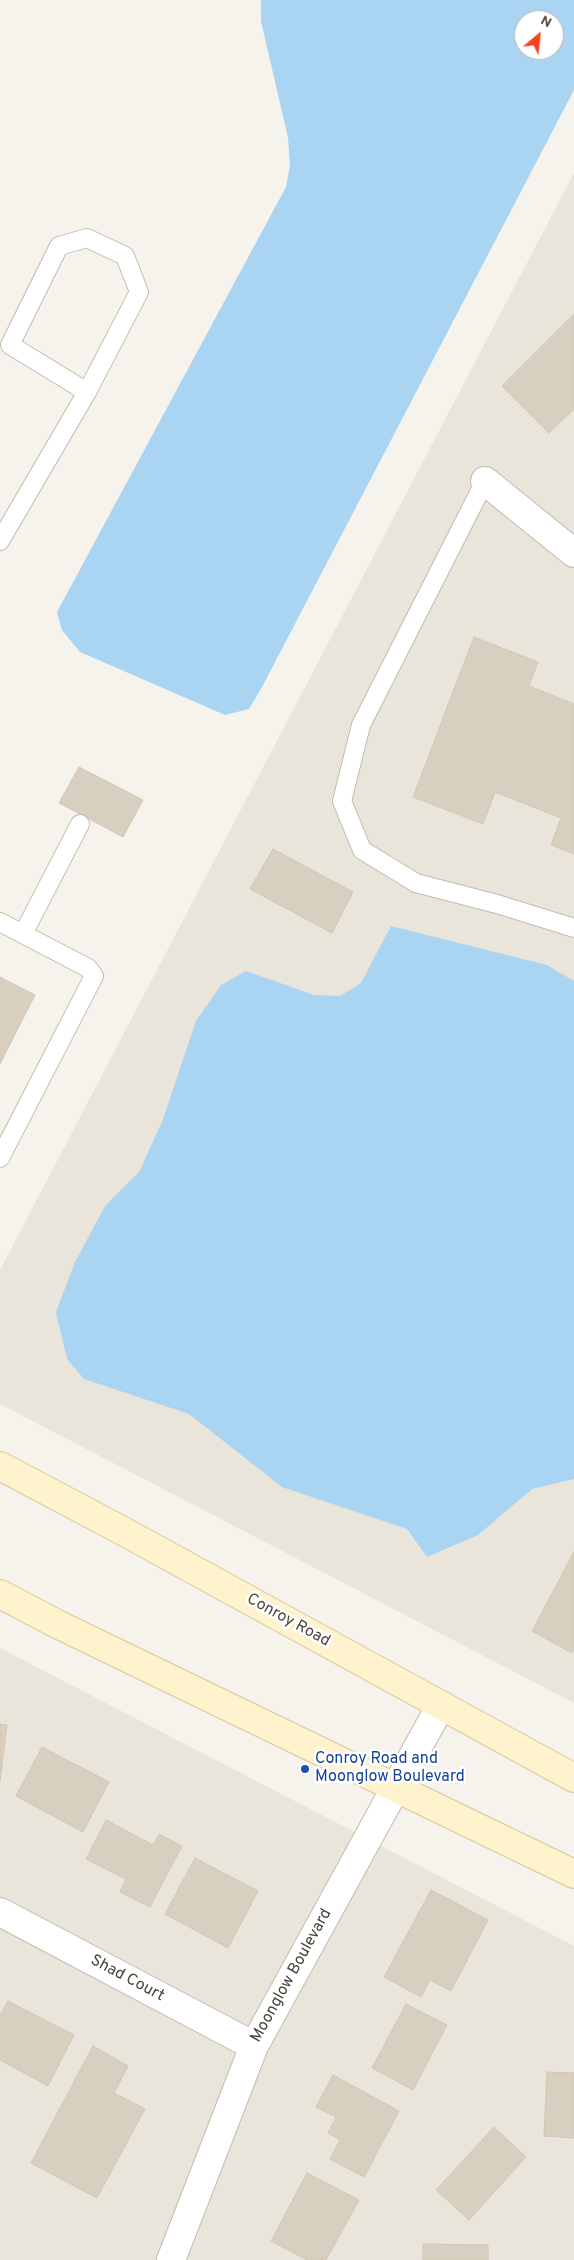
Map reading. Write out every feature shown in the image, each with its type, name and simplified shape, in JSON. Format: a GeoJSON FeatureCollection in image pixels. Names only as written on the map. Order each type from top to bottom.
{"type":"FeatureCollection","features":[{"type":"Feature","properties":{"kind":"main road","name":"Conroy Road"},"geometry":{"type":"LineString","coordinates":[[0,1466],[121,1530],[574,1778]]}},
{"type":"Feature","properties":{"kind":"main road"},"geometry":{"type":"LineString","coordinates":[[0,1594],[57,1624],[574,1874]]}},
{"type":"Feature","properties":{"kind":"street"},"geometry":{"type":"LineString","coordinates":[[485,481],[574,553]]}},
{"type":"Feature","properties":{"kind":"street","name":"Moonglow Boulevard"},"geometry":{"type":"LineString","coordinates":[[171,2260],[254,2046],[441,1705]]}},
{"type":"Feature","properties":{"kind":"street","name":"Shad Court"},"geometry":{"type":"LineString","coordinates":[[0,1912],[254,2046]]}},
{"type":"Feature","properties":{"kind":"lane"},"geometry":{"type":"LineString","coordinates":[[0,541],[87,392],[139,292],[125,256],[87,238],[59,246],[10,345],[87,392]]}},
{"type":"Feature","properties":{"kind":"lane"},"geometry":{"type":"LineString","coordinates":[[485,481],[361,725],[342,801],[362,850],[416,883],[497,904],[574,928]]}},
{"type":"Feature","properties":{"kind":"lane"},"geometry":{"type":"LineString","coordinates":[[23,934],[80,824]]}},
{"type":"Feature","properties":{"kind":"lane"},"geometry":{"type":"LineString","coordinates":[[0,922],[88,968],[94,976],[0,1158]]}},
{"type":"Feature","properties":{"kind":"shaded area"},"geometry":{"type":"Polygon","coordinates":[[[574,173],[574,1703],[0,1404],[0,1270],[574,173]]]}},
{"type":"Feature","properties":{"kind":"shaded area"},"geometry":{"type":"Polygon","coordinates":[[[0,1648],[574,1946],[574,2260],[0,2260],[0,1648]]]}},
{"type":"Feature","properties":{"kind":"water"},"geometry":{"type":"Polygon","coordinates":[[[261,0],[574,0],[574,90],[262,687],[249,709],[225,715],[80,652],[62,630],[57,612],[286,187],[290,165],[288,138],[261,21],[261,0]]]}},
{"type":"Feature","properties":{"kind":"water"},"geometry":{"type":"Polygon","coordinates":[[[391,926],[547,965],[574,981],[574,1479],[532,1489],[478,1535],[427,1557],[407,1529],[282,1487],[189,1414],[84,1379],[67,1359],[56,1312],[75,1262],[105,1206],[139,1172],[162,1122],[196,1021],[221,985],[246,971],[314,995],[340,996],[361,983],[391,926]]]}},
{"type":"Feature","properties":{"kind":"building"},"geometry":{"type":"Polygon","coordinates":[[[574,314],[574,409],[549,433],[502,386],[574,314]]]}},
{"type":"Feature","properties":{"kind":"building"},"geometry":{"type":"Polygon","coordinates":[[[474,637],[538,662],[529,686],[574,704],[574,854],[551,845],[561,818],[495,792],[483,824],[413,797],[474,637]]]}},
{"type":"Feature","properties":{"kind":"building"},"geometry":{"type":"Polygon","coordinates":[[[79,767],[143,800],[123,837],[59,803],[79,767]]]}},
{"type":"Feature","properties":{"kind":"building"},"geometry":{"type":"Polygon","coordinates":[[[273,849],[353,892],[332,933],[250,889],[273,849]]]}},
{"type":"Feature","properties":{"kind":"building"},"geometry":{"type":"Polygon","coordinates":[[[0,977],[35,995],[0,1064],[0,977]]]}},
{"type":"Feature","properties":{"kind":"building"},"geometry":{"type":"Polygon","coordinates":[[[574,1552],[574,1649],[572,1653],[532,1631],[574,1552]]]}},
{"type":"Feature","properties":{"kind":"building"},"geometry":{"type":"Polygon","coordinates":[[[0,1724],[7,1725],[0,1781],[0,1724]]]}},
{"type":"Feature","properties":{"kind":"building"},"geometry":{"type":"Polygon","coordinates":[[[42,1747],[109,1782],[83,1832],[16,1796],[42,1747]]]}},
{"type":"Feature","properties":{"kind":"building"},"geometry":{"type":"Polygon","coordinates":[[[106,1820],[153,1845],[159,1834],[182,1846],[150,1907],[120,1892],[126,1879],[86,1859],[106,1820]]]}},
{"type":"Feature","properties":{"kind":"building"},"geometry":{"type":"Polygon","coordinates":[[[195,1858],[258,1891],[228,1948],[165,1914],[195,1858]]]}},
{"type":"Feature","properties":{"kind":"building"},"geometry":{"type":"Polygon","coordinates":[[[431,1890],[488,1920],[451,1991],[430,1980],[421,1997],[384,1977],[431,1890]]]}},
{"type":"Feature","properties":{"kind":"building"},"geometry":{"type":"Polygon","coordinates":[[[8,2001],[74,2035],[48,2086],[0,2060],[0,2015],[8,2001]]]}},
{"type":"Feature","properties":{"kind":"building"},"geometry":{"type":"Polygon","coordinates":[[[406,2004],[447,2025],[413,2090],[372,2068],[406,2004]]]}},
{"type":"Feature","properties":{"kind":"building"},"geometry":{"type":"Polygon","coordinates":[[[93,2046],[128,2066],[114,2093],[145,2109],[97,2198],[31,2163],[93,2046]]]}},
{"type":"Feature","properties":{"kind":"building"},"geometry":{"type":"Polygon","coordinates":[[[547,2072],[574,2073],[574,2138],[544,2136],[547,2072]]]}},
{"type":"Feature","properties":{"kind":"building"},"geometry":{"type":"Polygon","coordinates":[[[333,2075],[399,2111],[364,2177],[330,2159],[340,2140],[328,2133],[336,2117],[316,2107],[333,2075]]]}},
{"type":"Feature","properties":{"kind":"building"},"geometry":{"type":"Polygon","coordinates":[[[494,2127],[526,2157],[469,2220],[436,2190],[494,2127]]]}},
{"type":"Feature","properties":{"kind":"building"},"geometry":{"type":"Polygon","coordinates":[[[307,2173],[359,2200],[326,2260],[307,2260],[271,2241],[307,2173]]]}},
{"type":"Feature","properties":{"kind":"building"},"geometry":{"type":"Polygon","coordinates":[[[423,2244],[488,2245],[488,2260],[423,2260],[423,2244]]]}},
{"type":"Feature","properties":{"kind":"place","name":"Conroy Road and Moonglow Boulevard"},"geometry":{"type":"Point","coordinates":[305,1769]}}]}
